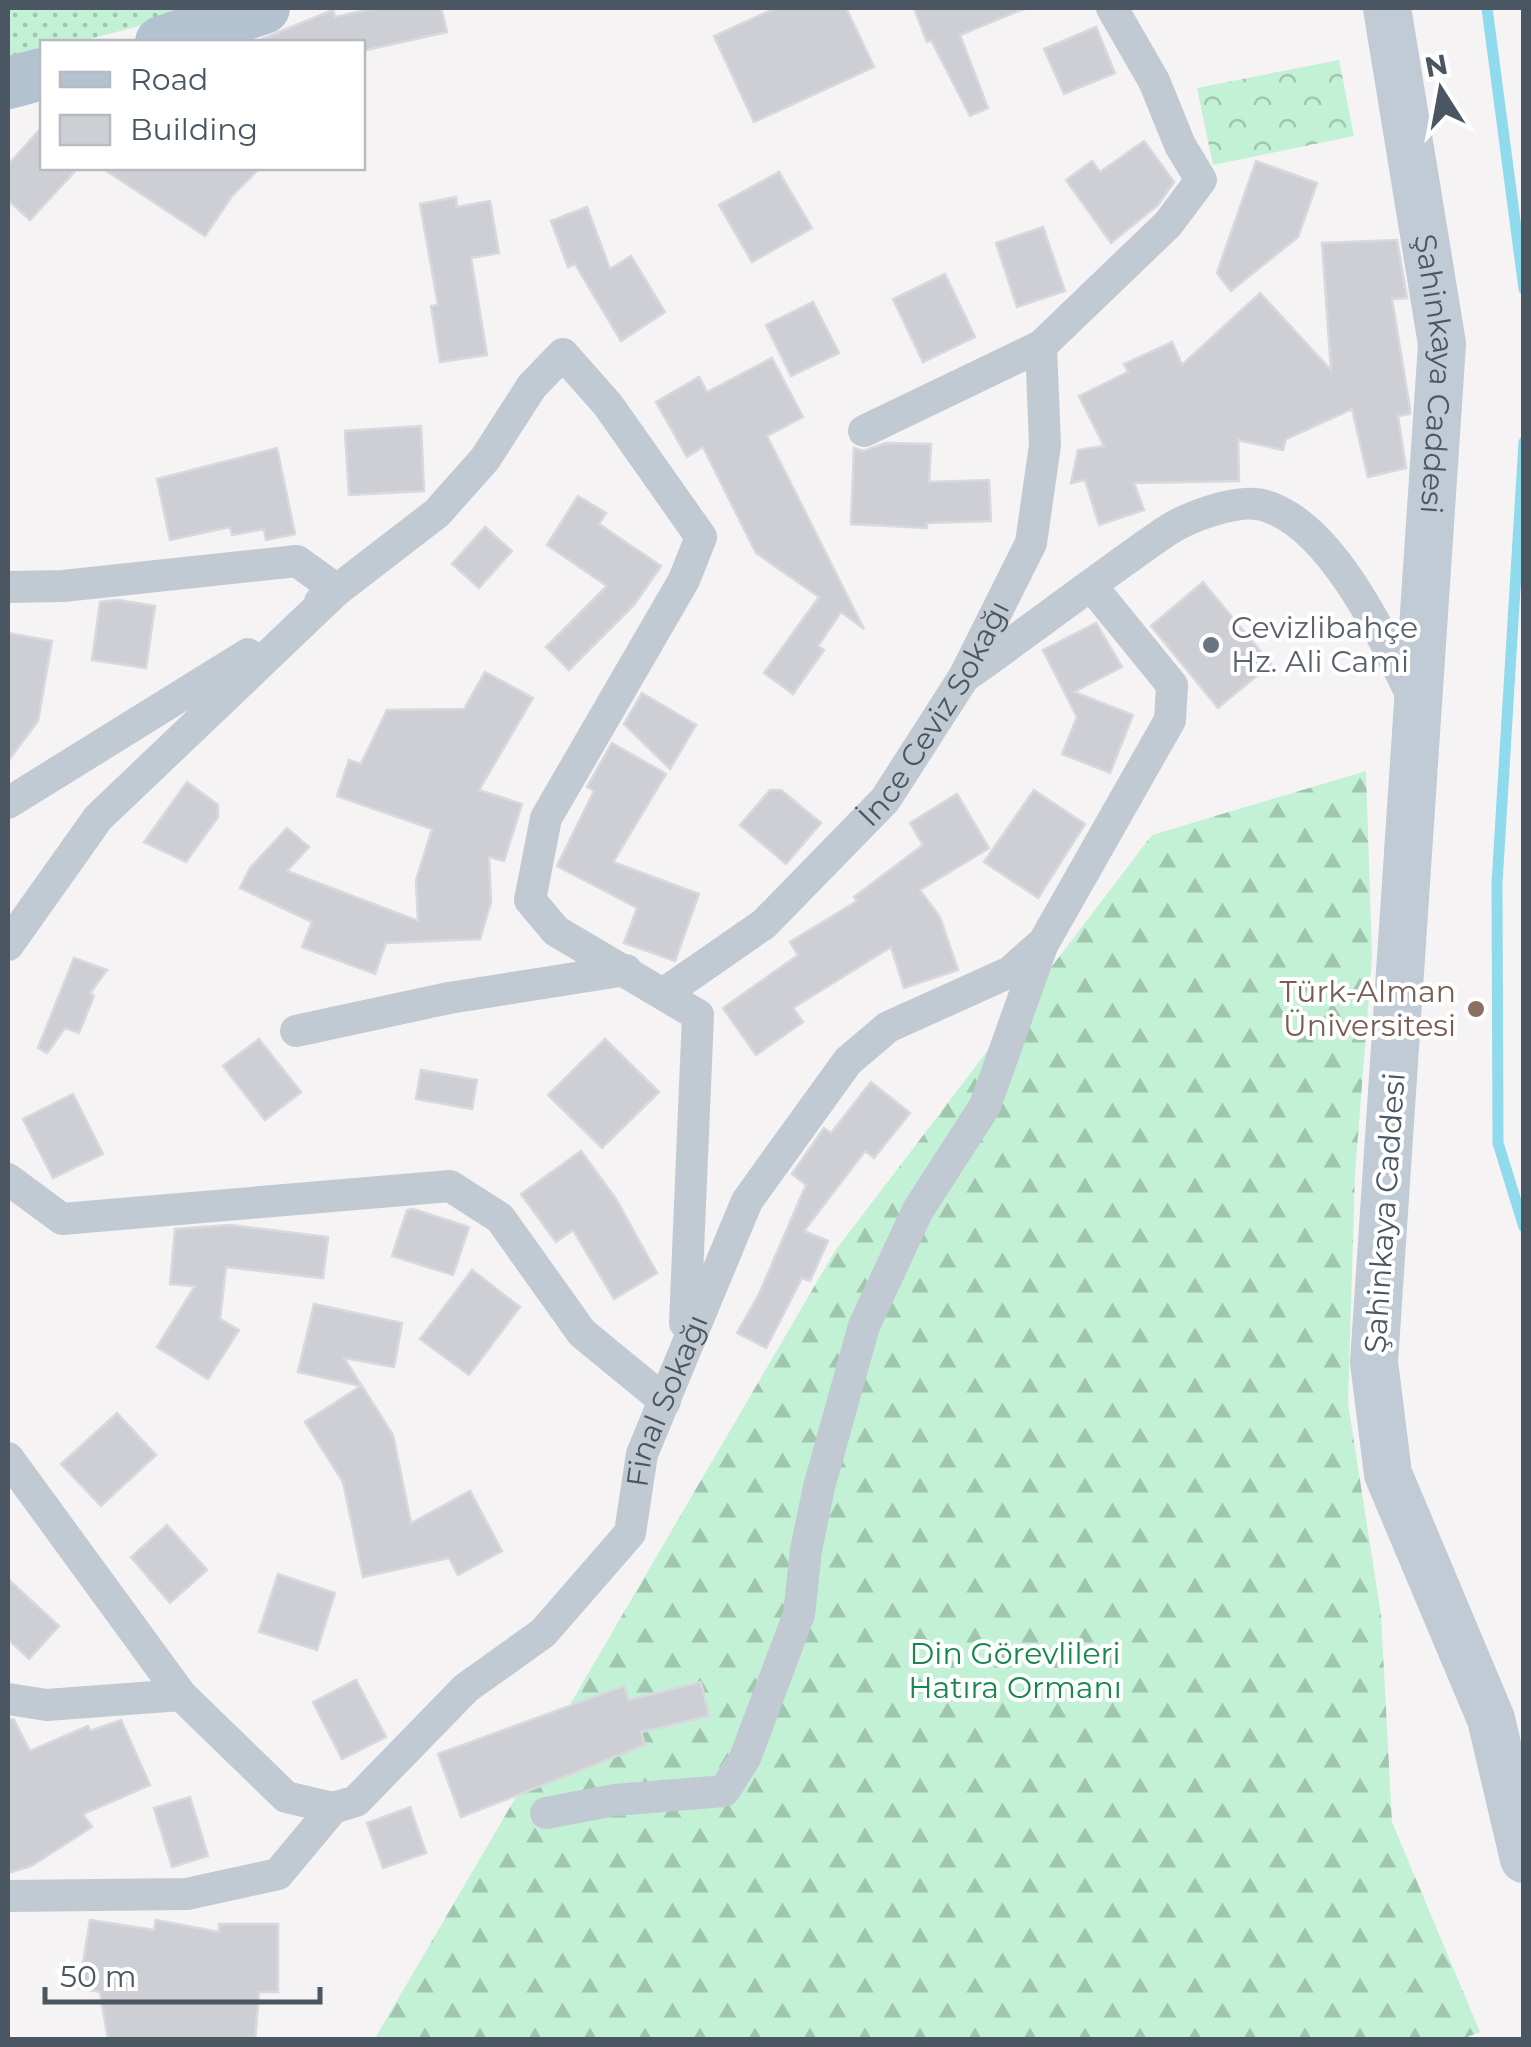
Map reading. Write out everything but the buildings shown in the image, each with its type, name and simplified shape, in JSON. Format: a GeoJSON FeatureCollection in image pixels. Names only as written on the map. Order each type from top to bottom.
{"type":"FeatureCollection","features":[{"type":"Feature","properties":{"kind":"main road"},"geometry":{"type":"LineString","coordinates":[[167,40],[264,8]]}},
{"type":"Feature","properties":{"kind":"main road"},"geometry":{"type":"LineString","coordinates":[[8,83],[40,75]]}},
{"type":"Feature","properties":{"kind":"street"},"geometry":{"type":"LineString","coordinates":[[864,431],[1041,346],[1168,224],[1201,180],[1180,145],[1154,81],[1112,8]]}},
{"type":"Feature","properties":{"kind":"street","name":"Şahinkaya Caddesi"},"geometry":{"type":"LineString","coordinates":[[1387,8],[1442,344],[1374,1362],[1388,1474],[1491,1718],[1524,1858]]}},
{"type":"Feature","properties":{"kind":"street","name":"İnce Ceviz Sokağı"},"geometry":{"type":"LineString","coordinates":[[666,992],[764,924],[884,800],[964,677],[1031,543],[1045,444],[1041,346]]}},
{"type":"Feature","properties":{"kind":"street"},"geometry":{"type":"LineString","coordinates":[[8,803],[178,699],[336,590],[437,512],[485,459],[532,386],[563,354],[608,405],[701,538],[684,580],[546,818],[530,900],[556,931],[666,992],[698,1015],[683,1355]]}},
{"type":"Feature","properties":{"kind":"street"},"geometry":{"type":"LineString","coordinates":[[964,677],[1167,530],[1236,506],[1263,504],[1300,526],[1332,560],[1388,647],[1419,711]]}},
{"type":"Feature","properties":{"kind":"street"},"geometry":{"type":"LineString","coordinates":[[8,586],[63,586],[297,561],[336,590]]}},
{"type":"Feature","properties":{"kind":"street","name":"Final Sokağı"},"geometry":{"type":"LineString","coordinates":[[8,1896],[187,1894],[278,1874],[332,1808],[356,1801],[466,1688],[544,1633],[630,1533],[642,1454],[746,1201],[848,1061],[888,1026],[1010,972],[1044,942],[1170,720],[1172,685],[1092,588]]}},
{"type":"Feature","properties":{"kind":"street"},"geometry":{"type":"LineString","coordinates":[[8,945],[98,818],[336,590]]}},
{"type":"Feature","properties":{"kind":"street"},"geometry":{"type":"LineString","coordinates":[[546,1813],[615,1800],[724,1792],[745,1758],[799,1614],[806,1550],[820,1487],[864,1326],[918,1210],[985,1106],[1044,942]]}},
{"type":"Feature","properties":{"kind":"street"},"geometry":{"type":"LineString","coordinates":[[296,1031],[449,998],[626,970]]}},
{"type":"Feature","properties":{"kind":"street"},"geometry":{"type":"LineString","coordinates":[[8,1180],[62,1219],[450,1186],[500,1218],[582,1333],[665,1401]]}},
{"type":"Feature","properties":{"kind":"street"},"geometry":{"type":"LineString","coordinates":[[8,1458],[181,1695],[286,1797],[332,1808]]}},
{"type":"Feature","properties":{"kind":"street"},"geometry":{"type":"LineString","coordinates":[[8,1699],[47,1705],[181,1695]]}},
{"type":"Feature","properties":{"kind":"green space"},"geometry":{"type":"Polygon","coordinates":[[[8,8],[206,8],[86,40],[40,40],[40,53],[8,62],[8,8]]]}},
{"type":"Feature","properties":{"kind":"green space"},"geometry":{"type":"Polygon","coordinates":[[[1339,60],[1354,136],[1213,165],[1197,88],[1339,60]]]}},
{"type":"Feature","properties":{"kind":"green space","name":"Din Görevlileri Hatıra Ormanı"},"geometry":{"type":"Polygon","coordinates":[[[1366,771],[1372,957],[1355,1174],[1348,1403],[1381,1615],[1392,1822],[1480,2032],[1459,2040],[374,2040],[835,1251],[1152,835],[1366,771]]]}},
{"type":"Feature","properties":{"kind":"waterway"},"geometry":{"type":"LineString","coordinates":[[1487,8],[1524,289]]}},
{"type":"Feature","properties":{"kind":"waterway"},"geometry":{"type":"LineString","coordinates":[[1524,442],[1497,883],[1498,1143],[1524,1227]]}},
{"type":"Feature","properties":{"kind":"place","name":"Cevizlibahçe Hz. Ali Cami"},"geometry":{"type":"Point","coordinates":[1211,645]}},
{"type":"Feature","properties":{"kind":"place","name":"Türk-Alman Üniversitesi"},"geometry":{"type":"Point","coordinates":[1476,1009]}}]}
